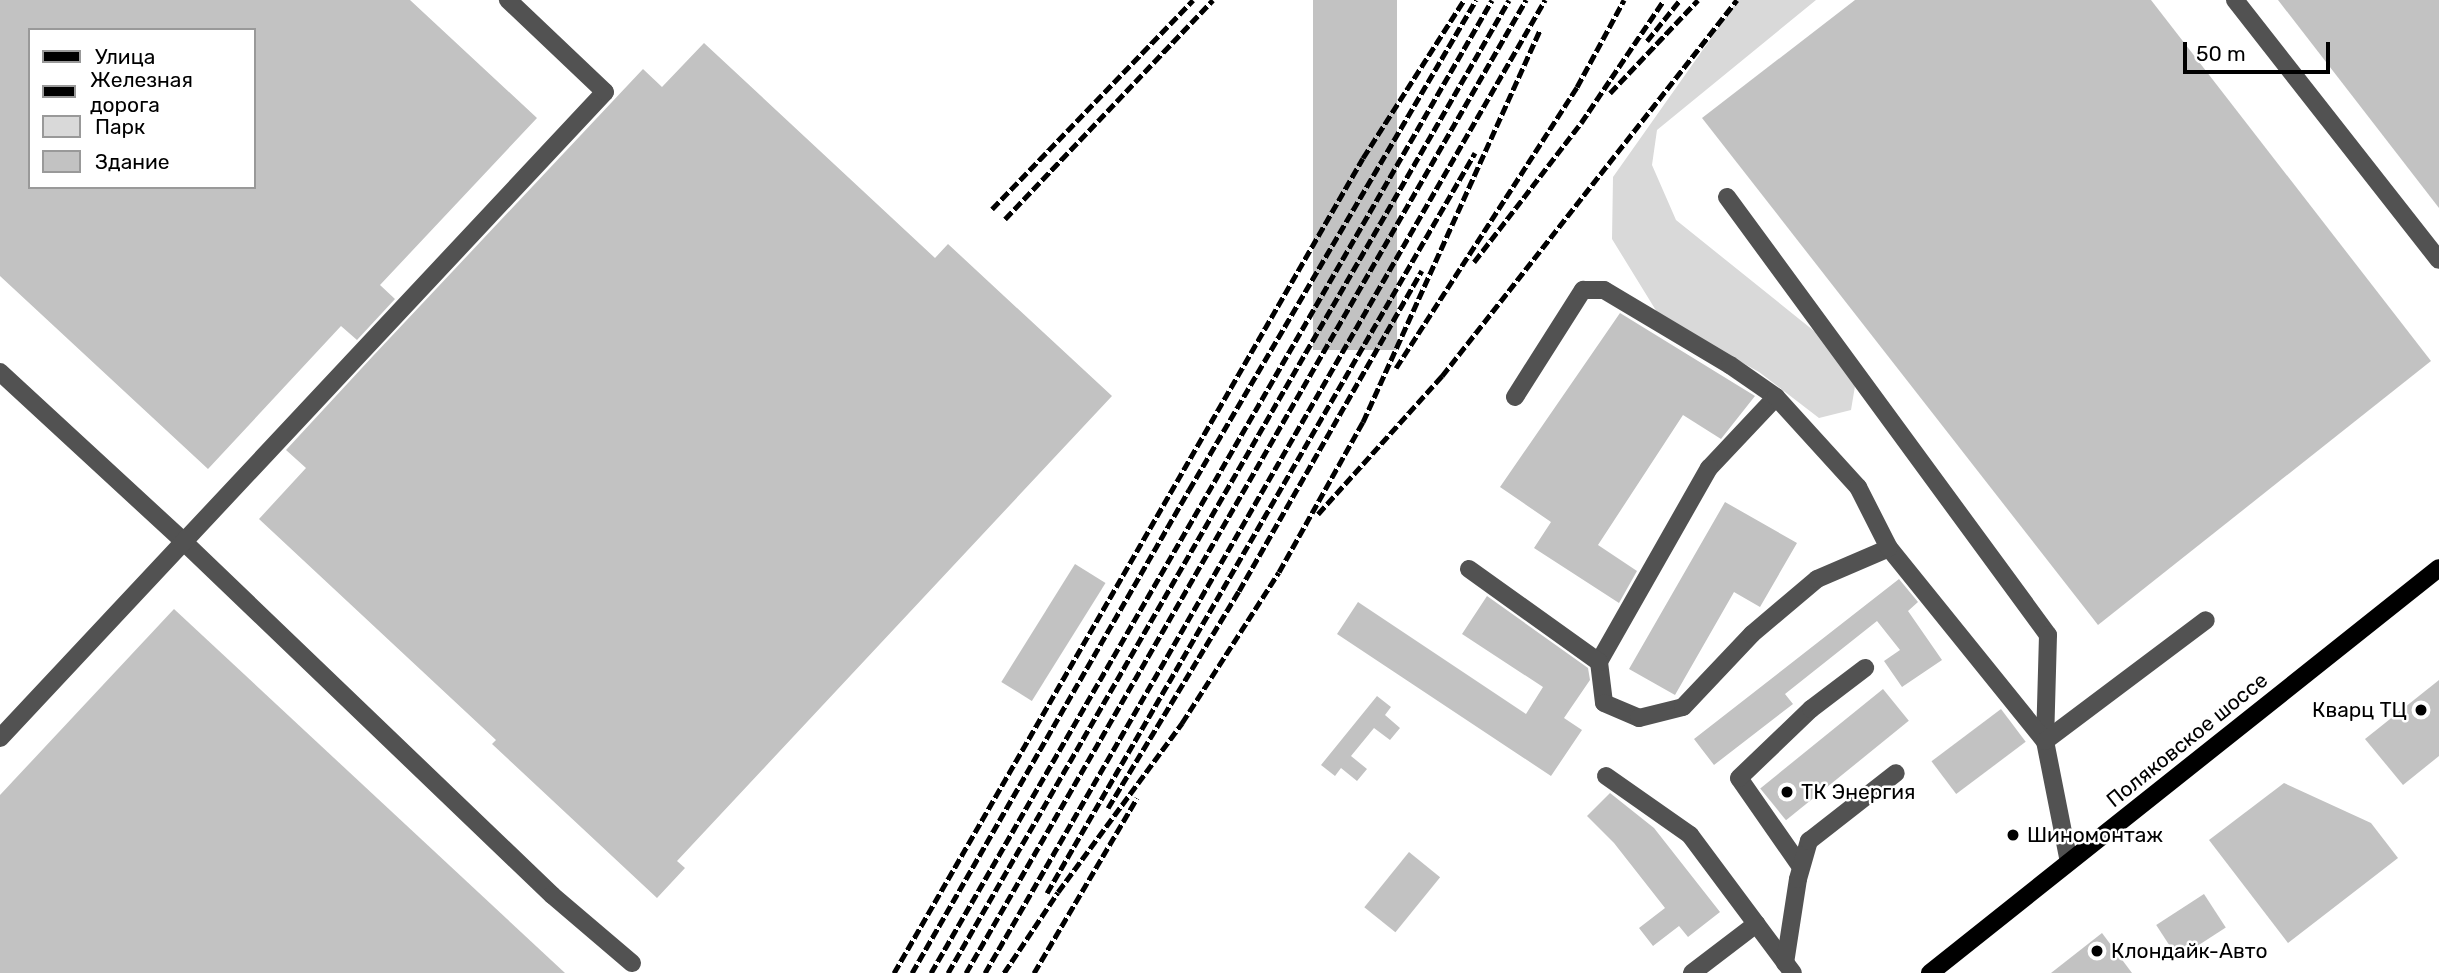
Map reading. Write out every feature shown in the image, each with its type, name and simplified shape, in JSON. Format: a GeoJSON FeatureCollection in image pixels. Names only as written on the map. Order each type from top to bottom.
{"type":"FeatureCollection","features":[{"type":"Feature","properties":{"kind":"main road","name":"Поляковское шоссе"},"geometry":{"type":"LineString","coordinates":[[1930,973],[2439,568]]}},
{"type":"Feature","properties":{"kind":"lane"},"geometry":{"type":"LineString","coordinates":[[0,738],[605,92],[508,0]]}},
{"type":"Feature","properties":{"kind":"lane"},"geometry":{"type":"LineString","coordinates":[[2235,0],[2439,260]]}},
{"type":"Feature","properties":{"kind":"lane"},"geometry":{"type":"LineString","coordinates":[[1727,197],[2048,635],[2045,741],[2069,862]]}},
{"type":"Feature","properties":{"kind":"lane"},"geometry":{"type":"LineString","coordinates":[[1515,397],[1583,290],[1604,290],[1730,365],[1776,397],[1858,487],[1889,548],[2045,741]]}},
{"type":"Feature","properties":{"kind":"lane"},"geometry":{"type":"LineString","coordinates":[[0,372],[184,542],[552,895],[632,963]]}},
{"type":"Feature","properties":{"kind":"lane"},"geometry":{"type":"LineString","coordinates":[[1776,397],[1709,468],[1599,662],[1604,703],[1639,718],[1683,707],[1752,634],[1817,579],[1889,548]]}},
{"type":"Feature","properties":{"kind":"lane"},"geometry":{"type":"LineString","coordinates":[[1469,569],[1599,662]]}},
{"type":"Feature","properties":{"kind":"lane"},"geometry":{"type":"LineString","coordinates":[[2045,741],[2206,620]]}},
{"type":"Feature","properties":{"kind":"lane"},"geometry":{"type":"LineString","coordinates":[[1801,867],[1739,778],[1811,709],[1865,668]]}},
{"type":"Feature","properties":{"kind":"lane"},"geometry":{"type":"LineString","coordinates":[[1789,968],[1801,867],[1809,841],[1896,774]]}},
{"type":"Feature","properties":{"kind":"lane"},"geometry":{"type":"LineString","coordinates":[[1606,776],[1690,835],[1789,968]]}},
{"type":"Feature","properties":{"kind":"lane"},"geometry":{"type":"LineString","coordinates":[[1692,973],[1756,924]]}},
{"type":"Feature","properties":{"kind":"green space"},"geometry":{"type":"Polygon","coordinates":[[[1738,0],[1816,0],[1657,130],[1652,165],[1676,220],[1829,343],[1856,380],[1851,410],[1819,418],[1759,372],[1660,317],[1612,239],[1613,177],[1738,0]]]}},
{"type":"Feature","properties":{"kind":"building"},"geometry":{"type":"Polygon","coordinates":[[[0,0],[410,0],[537,118],[380,285],[395,299],[357,340],[341,326],[208,469],[0,276],[0,0]]]}},
{"type":"Feature","properties":{"kind":"building"},"geometry":{"type":"Polygon","coordinates":[[[1313,0],[1397,0],[1397,350],[1313,350],[1313,0]]]}},
{"type":"Feature","properties":{"kind":"building"},"geometry":{"type":"Polygon","coordinates":[[[1855,0],[2151,0],[2431,361],[2098,625],[1702,118],[1855,0]]]}},
{"type":"Feature","properties":{"kind":"building"},"geometry":{"type":"Polygon","coordinates":[[[2278,0],[2439,0],[2439,208],[2278,0]]]}},
{"type":"Feature","properties":{"kind":"building"},"geometry":{"type":"Polygon","coordinates":[[[704,43],[935,258],[948,244],[1112,396],[677,861],[685,868],[657,898],[492,744],[496,740],[259,519],[306,468],[286,450],[373,356],[643,69],[662,87],[704,43]]]}},
{"type":"Feature","properties":{"kind":"building"},"geometry":{"type":"Polygon","coordinates":[[[1620,313],[1755,396],[1721,439],[1683,415],[1598,545],[1637,571],[1619,603],[1534,548],[1551,522],[1500,487],[1620,313]]]}},
{"type":"Feature","properties":{"kind":"building"},"geometry":{"type":"Polygon","coordinates":[[[1725,502],[1797,543],[1760,607],[1734,592],[1675,695],[1629,669],[1725,502]]]}},
{"type":"Feature","properties":{"kind":"building"},"geometry":{"type":"Polygon","coordinates":[[[1075,564],[1106,583],[1032,701],[1001,682],[1075,564]]]}},
{"type":"Feature","properties":{"kind":"building"},"geometry":{"type":"Polygon","coordinates":[[[1899,579],[1918,602],[1908,611],[1942,660],[1902,687],[1884,661],[1900,650],[1877,621],[1785,694],[1793,704],[1714,765],[1694,739],[1899,579]]]}},
{"type":"Feature","properties":{"kind":"building"},"geometry":{"type":"Polygon","coordinates":[[[1487,596],[1588,668],[1590,680],[1564,718],[1582,730],[1551,776],[1337,634],[1358,602],[1526,714],[1543,687],[1462,634],[1487,596]]]}},
{"type":"Feature","properties":{"kind":"building"},"geometry":{"type":"Polygon","coordinates":[[[174,609],[565,973],[0,973],[0,795],[174,609]]]}},
{"type":"Feature","properties":{"kind":"building","name":"Кварц ТЦ"},"geometry":{"type":"Polygon","coordinates":[[[2439,680],[2439,756],[2403,785],[2365,739],[2439,680]]]}},
{"type":"Feature","properties":{"kind":"building"},"geometry":{"type":"Polygon","coordinates":[[[1883,689],[1909,721],[1786,820],[1760,788],[1883,689]]]}},
{"type":"Feature","properties":{"kind":"building"},"geometry":{"type":"Polygon","coordinates":[[[1377,696],[1391,707],[1385,715],[1400,728],[1390,740],[1374,728],[1351,756],[1367,769],[1357,781],[1341,768],[1335,776],[1321,765],[1377,696]]]}},
{"type":"Feature","properties":{"kind":"building"},"geometry":{"type":"Polygon","coordinates":[[[2001,709],[2026,742],[1956,794],[1932,761],[2001,709]]]}},
{"type":"Feature","properties":{"kind":"building"},"geometry":{"type":"Polygon","coordinates":[[[2284,783],[2371,823],[2398,858],[2288,943],[2209,840],[2284,783]]]}},
{"type":"Feature","properties":{"kind":"building"},"geometry":{"type":"Polygon","coordinates":[[[1610,793],[1654,828],[1720,912],[1688,937],[1679,926],[1653,946],[1639,928],[1665,908],[1614,843],[1587,816],[1610,793]]]}},
{"type":"Feature","properties":{"kind":"building"},"geometry":{"type":"Polygon","coordinates":[[[1409,852],[1440,877],[1395,932],[1364,907],[1409,852]]]}},
{"type":"Feature","properties":{"kind":"building"},"geometry":{"type":"Polygon","coordinates":[[[2204,894],[2226,928],[2178,959],[2156,925],[2204,894]]]}},
{"type":"Feature","properties":{"kind":"building","name":"Клондайк-Авто"},"geometry":{"type":"Polygon","coordinates":[[[2102,933],[2132,973],[2051,973],[2102,933]]]}},
{"type":"Feature","properties":{"kind":"railway"},"geometry":{"type":"LineString","coordinates":[[992,209],[1193,0]]}},
{"type":"Feature","properties":{"kind":"railway"},"geometry":{"type":"LineString","coordinates":[[1005,219],[1213,0]]}},
{"type":"Feature","properties":{"kind":"railway"},"geometry":{"type":"LineString","coordinates":[[894,973],[1363,158],[1464,0]]}},
{"type":"Feature","properties":{"kind":"railway"},"geometry":{"type":"LineString","coordinates":[[912,973],[1189,490],[1476,0]]}},
{"type":"Feature","properties":{"kind":"railway"},"geometry":{"type":"LineString","coordinates":[[931,973],[1492,0]]}},
{"type":"Feature","properties":{"kind":"railway"},"geometry":{"type":"LineString","coordinates":[[948,973],[1509,0]]}},
{"type":"Feature","properties":{"kind":"railway"},"geometry":{"type":"LineString","coordinates":[[966,973],[1526,0]]}},
{"type":"Feature","properties":{"kind":"railway"},"geometry":{"type":"LineString","coordinates":[[985,973],[1545,0]]}},
{"type":"Feature","properties":{"kind":"railway"},"geometry":{"type":"LineString","coordinates":[[1396,368],[1577,87],[1624,0]]}},
{"type":"Feature","properties":{"kind":"railway"},"geometry":{"type":"LineString","coordinates":[[1474,262],[1581,123],[1664,0]]}},
{"type":"Feature","properties":{"kind":"railway"},"geometry":{"type":"LineString","coordinates":[[1647,41],[1680,0]]}},
{"type":"Feature","properties":{"kind":"railway"},"geometry":{"type":"LineString","coordinates":[[1610,93],[1698,0]]}},
{"type":"Feature","properties":{"kind":"railway"},"geometry":{"type":"LineString","coordinates":[[1318,514],[1442,376],[1737,0]]}},
{"type":"Feature","properties":{"kind":"railway"},"geometry":{"type":"LineString","coordinates":[[1004,973],[1058,892],[1182,723],[1279,572],[1363,422],[1540,30]]}},
{"type":"Feature","properties":{"kind":"railway"},"geometry":{"type":"LineString","coordinates":[[1047,893],[1475,153]]}},
{"type":"Feature","properties":{"kind":"railway"},"geometry":{"type":"LineString","coordinates":[[1108,808],[1239,591],[1422,270]]}},
{"type":"Feature","properties":{"kind":"railway"},"geometry":{"type":"LineString","coordinates":[[1034,973],[1137,798]]}},
{"type":"Feature","properties":{"kind":"place","name":"Кварц ТЦ"},"geometry":{"type":"Point","coordinates":[2421,710]}},
{"type":"Feature","properties":{"kind":"place","name":"ТК Энергия"},"geometry":{"type":"Point","coordinates":[1787,792]}},
{"type":"Feature","properties":{"kind":"place","name":"Шиномонтаж"},"geometry":{"type":"Point","coordinates":[2013,835]}},
{"type":"Feature","properties":{"kind":"place","name":"Клондайк-Авто"},"geometry":{"type":"Point","coordinates":[2097,951]}}]}
